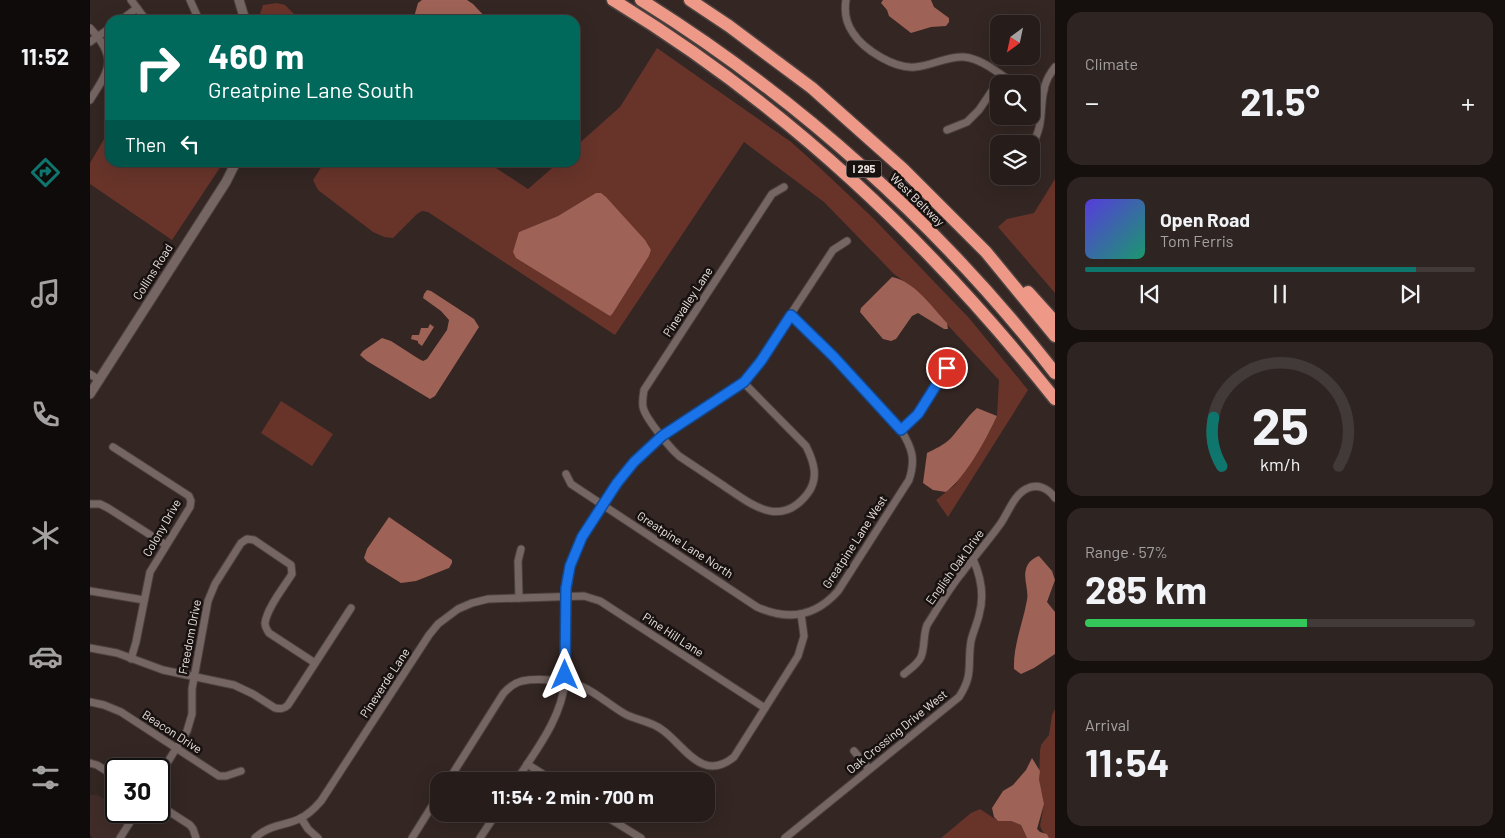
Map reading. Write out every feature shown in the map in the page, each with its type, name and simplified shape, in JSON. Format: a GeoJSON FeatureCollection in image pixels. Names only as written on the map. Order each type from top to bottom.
{"type":"FeatureCollection","features":[{"type":"Feature","properties":{"kind":"highway"},"geometry":{"type":"LineString","coordinates":[[614,0],[729,78],[786,122],[860,186],[969,297],[1019,353],[1055,399]]}},
{"type":"Feature","properties":{"kind":"highway","name":"West Beltway"},"geometry":{"type":"LineString","coordinates":[[641,0],[686,29],[768,89],[871,175],[968,272],[1055,373]]}},
{"type":"Feature","properties":{"kind":"highway","name":"West Beltway"},"geometry":{"type":"LineString","coordinates":[[690,0],[812,88],[903,168],[986,252],[1055,336]]}},
{"type":"Feature","properties":{"kind":"highway"},"geometry":{"type":"LineString","coordinates":[[986,252],[1038,302],[1055,322]]}},
{"type":"Feature","properties":{"kind":"street"},"geometry":{"type":"LineString","coordinates":[[131,0],[142,15]]}},
{"type":"Feature","properties":{"kind":"street"},"geometry":{"type":"LineString","coordinates":[[190,0],[197,15]]}},
{"type":"Feature","properties":{"kind":"street"},"geometry":{"type":"LineString","coordinates":[[239,0],[244,15]]}},
{"type":"Feature","properties":{"kind":"street"},"geometry":{"type":"LineString","coordinates":[[846,0],[845,12],[852,33],[862,44],[893,64],[913,68],[947,58],[965,58],[981,63],[1000,75]]}},
{"type":"Feature","properties":{"kind":"street"},"geometry":{"type":"LineString","coordinates":[[128,15],[137,8]]}},
{"type":"Feature","properties":{"kind":"street"},"geometry":{"type":"LineString","coordinates":[[90,28],[105,48]]}},
{"type":"Feature","properties":{"kind":"street"},"geometry":{"type":"LineString","coordinates":[[90,42],[105,32]]}},
{"type":"Feature","properties":{"kind":"street"},"geometry":{"type":"LineString","coordinates":[[1037,135],[1041,122],[1044,90],[1047,80],[1055,67]]}},
{"type":"Feature","properties":{"kind":"street"},"geometry":{"type":"LineString","coordinates":[[90,100],[105,75]]}},
{"type":"Feature","properties":{"kind":"street"},"geometry":{"type":"LineString","coordinates":[[1040,90],[1044,90]]}},
{"type":"Feature","properties":{"kind":"street"},"geometry":{"type":"LineString","coordinates":[[947,130],[967,122],[979,110],[990,94]]}},
{"type":"Feature","properties":{"kind":"street","name":"Collins Road"},"geometry":{"type":"LineString","coordinates":[[90,394],[226,182],[234,167]]}},
{"type":"Feature","properties":{"kind":"street","name":"Pinevalley Lane"},"geometry":{"type":"LineString","coordinates":[[744,382],[806,446],[813,459],[814,481],[803,499],[785,511],[765,510],[754,507],[671,450],[647,417],[642,399],[644,390],[772,194],[784,187]]}},
{"type":"Feature","properties":{"kind":"street"},"geometry":{"type":"LineString","coordinates":[[522,772],[553,723],[558,711],[565,681],[565,596],[567,576],[582,537],[617,483],[634,462],[662,436],[744,382],[761,361],[833,250],[847,241]]}},
{"type":"Feature","properties":{"kind":"street"},"geometry":{"type":"LineString","coordinates":[[791,315],[834,357],[901,430],[918,414],[947,368],[949,354]]}},
{"type":"Feature","properties":{"kind":"street"},"geometry":{"type":"LineString","coordinates":[[90,374],[99,380]]}},
{"type":"Feature","properties":{"kind":"street","name":"Greatpine Lane West"},"geometry":{"type":"LineString","coordinates":[[801,614],[819,608],[830,601],[909,480],[913,468],[913,457],[909,444],[901,430]]}},
{"type":"Feature","properties":{"kind":"street","name":"Colony Drive"},"geometry":{"type":"LineString","coordinates":[[113,447],[189,496],[191,501],[190,507],[150,572],[131,659]]}},
{"type":"Feature","properties":{"kind":"street","name":"Greatpine Lane North"},"geometry":{"type":"LineString","coordinates":[[566,474],[571,484],[757,606],[771,613],[801,614]]}},
{"type":"Feature","properties":{"kind":"street","name":"English Oak Drive"},"geometry":{"type":"LineString","coordinates":[[904,674],[917,663],[922,655],[924,632],[927,625],[959,576],[1024,489],[1040,486],[1052,493],[1055,498]]}},
{"type":"Feature","properties":{"kind":"street"},"geometry":{"type":"LineString","coordinates":[[90,504],[100,504],[108,508],[166,545]]}},
{"type":"Feature","properties":{"kind":"street","name":"Freedom Drive"},"geometry":{"type":"LineString","coordinates":[[170,758],[190,723],[194,676],[210,594],[241,543],[248,539],[254,540],[288,562],[292,569],[292,574],[269,611],[265,624],[266,629],[269,633],[315,663]]}},
{"type":"Feature","properties":{"kind":"street"},"geometry":{"type":"LineString","coordinates":[[519,598],[518,561],[521,549]]}},
{"type":"Feature","properties":{"kind":"street","name":"Oak Crossing Drive West"},"geometry":{"type":"LineString","coordinates":[[785,838],[959,697],[970,672],[971,642],[980,614],[981,578],[973,559]]}},
{"type":"Feature","properties":{"kind":"street"},"geometry":{"type":"LineString","coordinates":[[90,591],[144,600]]}},
{"type":"Feature","properties":{"kind":"street","name":"Pineverde Lane"},"geometry":{"type":"LineString","coordinates":[[256,838],[272,826],[301,818],[321,802],[438,624],[472,603],[488,599],[565,596]]}},
{"type":"Feature","properties":{"kind":"street","name":"Pine Hill Lane"},"geometry":{"type":"LineString","coordinates":[[565,596],[584,596],[600,601],[765,708]]}},
{"type":"Feature","properties":{"kind":"street"},"geometry":{"type":"LineString","coordinates":[[90,648],[116,654],[163,670],[225,682],[243,688],[274,708],[280,709],[288,705],[351,608]]}},
{"type":"Feature","properties":{"kind":"street"},"geometry":{"type":"LineString","coordinates":[[454,772],[508,688],[523,681],[565,681],[583,686],[631,717],[660,728],[693,759],[710,765],[728,762],[734,756],[765,708],[801,648],[804,636],[801,614]]}},
{"type":"Feature","properties":{"kind":"street","name":"Beacon Drive"},"geometry":{"type":"LineString","coordinates":[[90,702],[121,712],[219,776],[226,776],[241,771]]}},
{"type":"Feature","properties":{"kind":"street"},"geometry":{"type":"LineString","coordinates":[[854,751],[869,769]]}},
{"type":"Feature","properties":{"kind":"street"},"geometry":{"type":"LineString","coordinates":[[90,763],[105,770]]}},
{"type":"Feature","properties":{"kind":"street"},"geometry":{"type":"LineString","coordinates":[[527,764],[540,772]]}},
{"type":"Feature","properties":{"kind":"street"},"geometry":{"type":"LineString","coordinates":[[412,838],[430,809]]}},
{"type":"Feature","properties":{"kind":"street"},"geometry":{"type":"LineString","coordinates":[[170,812],[190,825],[196,838]]}},
{"type":"Feature","properties":{"kind":"street"},"geometry":{"type":"LineString","coordinates":[[301,818],[308,829],[318,838]]}},
{"type":"Feature","properties":{"kind":"street"},"geometry":{"type":"LineString","coordinates":[[480,838],[491,822]]}},
{"type":"Feature","properties":{"kind":"street"},"geometry":{"type":"LineString","coordinates":[[615,822],[641,838]]}},
{"type":"Feature","properties":{"kind":"street"},"geometry":{"type":"LineString","coordinates":[[120,838],[129,823]]}},
{"type":"Feature","properties":{"kind":"shaded area"},"geometry":{"type":"Polygon","coordinates":[[[422,0],[467,0],[483,15],[415,15],[418,3],[422,0]]]}},
{"type":"Feature","properties":{"kind":"shaded area"},"geometry":{"type":"Polygon","coordinates":[[[883,0],[931,0],[934,7],[949,18],[949,22],[946,26],[931,27],[911,33],[889,16],[881,3],[883,0]]]}},
{"type":"Feature","properties":{"kind":"shaded area"},"geometry":{"type":"Polygon","coordinates":[[[277,3],[285,5],[295,15],[260,15],[263,5],[277,3]]]}},
{"type":"Feature","properties":{"kind":"shaded area"},"geometry":{"type":"Polygon","coordinates":[[[657,48],[791,142],[873,218],[969,318],[1028,390],[948,517],[936,500],[955,485],[990,431],[997,416],[999,380],[913,288],[894,274],[824,202],[744,142],[615,335],[428,212],[422,211],[417,214],[393,238],[384,237],[373,232],[318,190],[313,180],[321,167],[495,167],[528,189],[553,167],[580,167],[580,143],[620,107],[657,48]],[[572,208],[558,216],[519,232],[613,313],[651,250],[572,208]]]}},
{"type":"Feature","properties":{"kind":"shaded area"},"geometry":{"type":"Polygon","coordinates":[[[105,138],[105,167],[220,167],[172,240],[90,184],[90,163],[105,138]]]}},
{"type":"Feature","properties":{"kind":"shaded area"},"geometry":{"type":"Polygon","coordinates":[[[1055,179],[1055,293],[998,227],[1007,219],[1034,213],[1055,179]]]}},
{"type":"Feature","properties":{"kind":"shaded area"},"geometry":{"type":"Polygon","coordinates":[[[596,193],[601,193],[606,197],[645,240],[651,250],[610,316],[516,258],[513,252],[519,232],[558,216],[596,193]]]}},
{"type":"Feature","properties":{"kind":"shaded area"},"geometry":{"type":"Polygon","coordinates":[[[892,277],[900,279],[915,289],[947,323],[948,329],[944,329],[918,313],[912,316],[896,339],[891,341],[883,339],[860,312],[861,308],[892,277]]]}},
{"type":"Feature","properties":{"kind":"shaded area"},"geometry":{"type":"Polygon","coordinates":[[[427,290],[474,319],[479,327],[435,396],[430,399],[360,355],[382,338],[391,341],[423,361],[427,359],[447,330],[449,320],[441,311],[423,298],[427,290]]]}},
{"type":"Feature","properties":{"kind":"shaded area"},"geometry":{"type":"Polygon","coordinates":[[[430,324],[434,327],[422,346],[418,341],[411,339],[412,335],[419,335],[421,328],[428,328],[430,324]]]}},
{"type":"Feature","properties":{"kind":"shaded area"},"geometry":{"type":"Polygon","coordinates":[[[281,401],[333,434],[312,466],[261,433],[281,401]]]}},
{"type":"Feature","properties":{"kind":"shaded area"},"geometry":{"type":"Polygon","coordinates":[[[977,408],[997,416],[987,435],[968,468],[953,486],[946,492],[933,490],[923,483],[927,453],[948,440],[977,408]]]}},
{"type":"Feature","properties":{"kind":"shaded area"},"geometry":{"type":"Polygon","coordinates":[[[389,517],[452,560],[449,568],[416,581],[401,583],[367,562],[364,558],[367,549],[389,517]]]}},
{"type":"Feature","properties":{"kind":"shaded area"},"geometry":{"type":"Polygon","coordinates":[[[1039,556],[1052,571],[1055,580],[1047,602],[1055,612],[1055,654],[1021,674],[1014,669],[1014,660],[1027,600],[1025,573],[1029,562],[1039,556]]]}},
{"type":"Feature","properties":{"kind":"shaded area"},"geometry":{"type":"Polygon","coordinates":[[[1055,709],[1055,838],[1049,838],[1040,826],[1044,804],[1039,779],[1040,751],[1041,745],[1049,735],[1052,715],[1055,709]]]}},
{"type":"Feature","properties":{"kind":"shaded area"},"geometry":{"type":"Polygon","coordinates":[[[1032,758],[1040,771],[1039,779],[1044,804],[1037,829],[1047,834],[1049,838],[1027,838],[1021,825],[1011,821],[998,821],[994,817],[992,808],[1003,791],[1013,785],[1026,770],[1032,758]]]}},
{"type":"Feature","properties":{"kind":"shaded area"},"geometry":{"type":"Polygon","coordinates":[[[90,795],[98,795],[105,800],[105,823],[126,823],[116,838],[93,838],[90,834],[90,795]]]}},
{"type":"Feature","properties":{"kind":"shaded area"},"geometry":{"type":"Polygon","coordinates":[[[980,809],[998,821],[1011,821],[1021,825],[1027,838],[941,838],[971,813],[980,809]]]}},
{"type":"Feature","properties":{"kind":"route"},"geometry":{"type":"LineString","coordinates":[[565,675],[565,596],[567,576],[582,537],[617,483],[634,462],[662,436],[744,382],[761,361],[791,315],[834,357],[901,430],[918,414],[947,368]]}}]}
